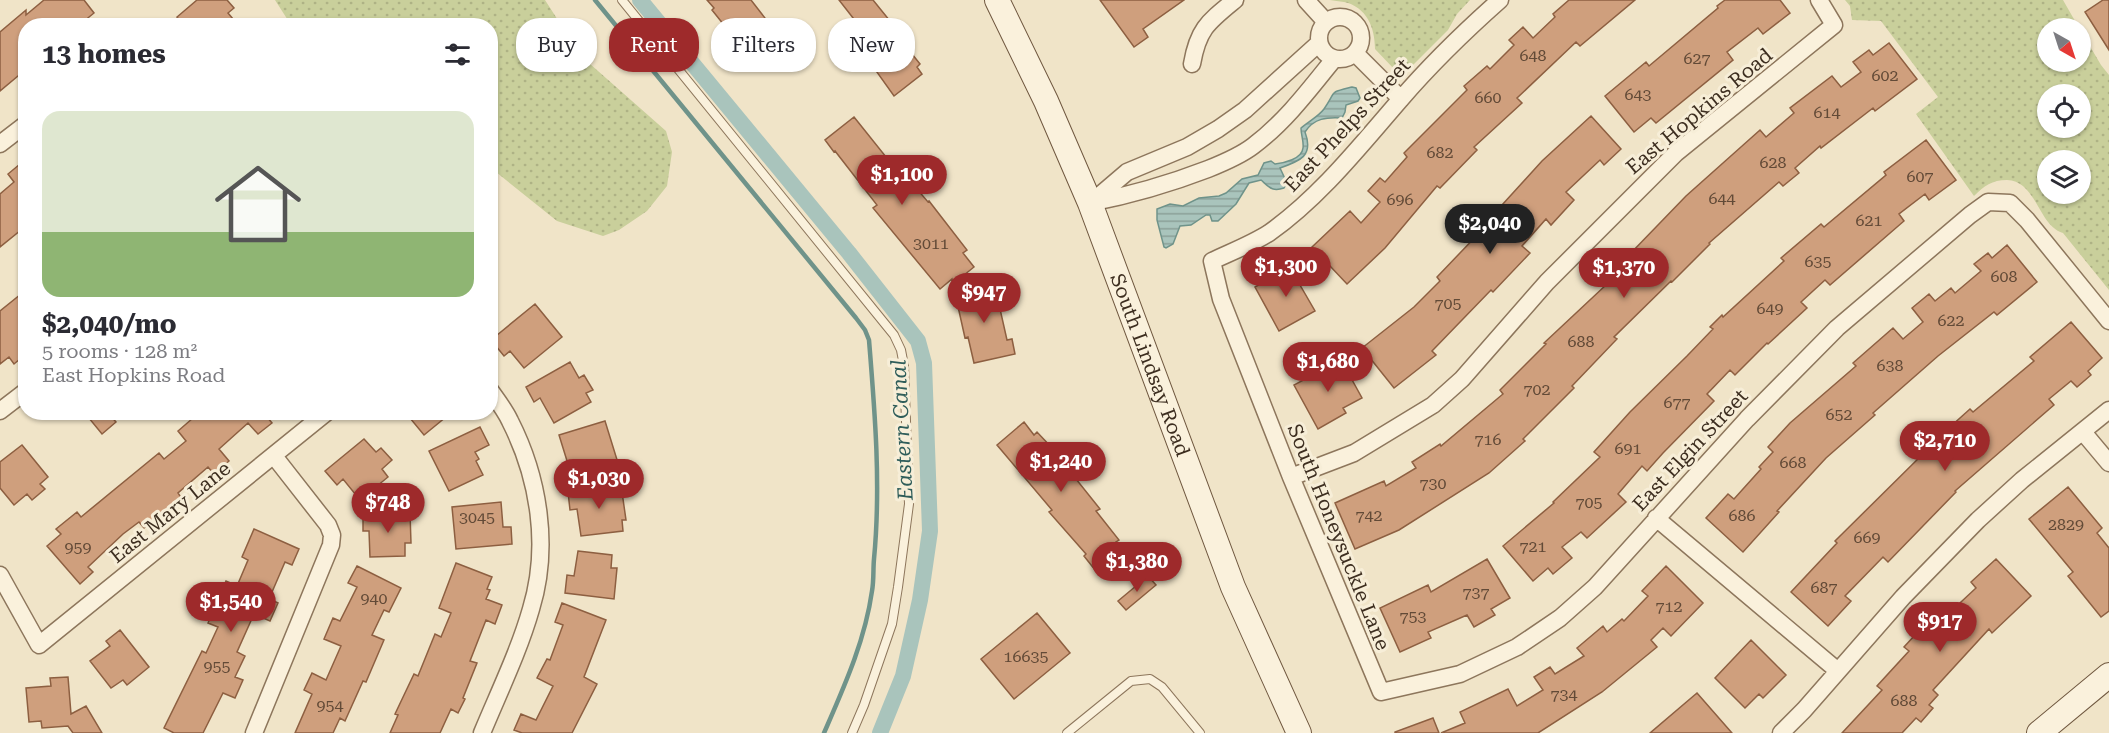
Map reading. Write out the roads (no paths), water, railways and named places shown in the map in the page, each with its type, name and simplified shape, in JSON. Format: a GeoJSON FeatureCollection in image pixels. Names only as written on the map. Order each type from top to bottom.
{"type":"FeatureCollection","features":[{"type":"Feature","properties":{"kind":"main road","name":"South Lindsay Road"},"geometry":{"type":"LineString","coordinates":[[997,0],[1046,101],[1090,203],[1233,587],[1299,733]]}},
{"type":"Feature","properties":{"kind":"main road"},"geometry":{"type":"LineString","coordinates":[[2039,733],[2109,675]]}},
{"type":"Feature","properties":{"kind":"street"},"geometry":{"type":"LineString","coordinates":[[1192,64],[1196,44],[1205,26],[1235,0]]}},
{"type":"Feature","properties":{"kind":"street"},"geometry":{"type":"LineString","coordinates":[[1306,0],[1326,22]]}},
{"type":"Feature","properties":{"kind":"street","name":"East Phelps Street"},"geometry":{"type":"LineString","coordinates":[[1212,261],[1268,233],[1306,202],[1356,152],[1460,35],[1500,0]]}},
{"type":"Feature","properties":{"kind":"street","name":"East Hopkins Road"},"geometry":{"type":"LineString","coordinates":[[1291,477],[1354,453],[1433,405],[1462,379],[1547,282],[1676,153],[1834,25],[1819,0]]}},
{"type":"Feature","properties":{"kind":"street"},"geometry":{"type":"LineString","coordinates":[[1338,17],[1350,19],[1356,23],[1361,42],[1355,53],[1345,59],[1334,59],[1324,53],[1319,43],[1319,32],[1326,22],[1338,17]]}},
{"type":"Feature","properties":{"kind":"street"},"geometry":{"type":"LineString","coordinates":[[1090,203],[1127,172],[1187,147],[1218,129],[1245,110],[1319,43]]}},
{"type":"Feature","properties":{"kind":"street"},"geometry":{"type":"LineString","coordinates":[[1355,53],[1401,99]]}},
{"type":"Feature","properties":{"kind":"street"},"geometry":{"type":"LineString","coordinates":[[1090,203],[1138,193],[1191,176],[1251,148],[1280,123],[1334,59]]}},
{"type":"Feature","properties":{"kind":"street"},"geometry":{"type":"LineString","coordinates":[[0,144],[18,130]]}},
{"type":"Feature","properties":{"kind":"street","name":"East Elgin Street"},"geometry":{"type":"LineString","coordinates":[[1381,692],[1460,674],[1516,647],[1560,618],[1595,587],[1747,419],[1837,328],[1988,202],[2010,203],[2027,219],[2109,321]]}},
{"type":"Feature","properties":{"kind":"street","name":"South Honeysuckle Lane"},"geometry":{"type":"LineString","coordinates":[[1212,261],[1221,299],[1291,477],[1381,692]]}},
{"type":"Feature","properties":{"kind":"street"},"geometry":{"type":"LineString","coordinates":[[0,411],[18,397]]}},
{"type":"Feature","properties":{"kind":"street"},"geometry":{"type":"LineString","coordinates":[[482,733],[520,643],[532,607],[541,547],[539,509],[531,471],[510,420],[498,402]]}},
{"type":"Feature","properties":{"kind":"street"},"geometry":{"type":"LineString","coordinates":[[1781,733],[1903,597],[1978,520],[2022,480],[2109,410]]}},
{"type":"Feature","properties":{"kind":"street","name":"East Mary Lane"},"geometry":{"type":"LineString","coordinates":[[0,576],[39,645],[317,420]]}},
{"type":"Feature","properties":{"kind":"street"},"geometry":{"type":"LineString","coordinates":[[2083,432],[2109,463]]}},
{"type":"Feature","properties":{"kind":"street"},"geometry":{"type":"LineString","coordinates":[[254,733],[331,545],[332,535],[328,525],[274,456]]}},
{"type":"Feature","properties":{"kind":"street"},"geometry":{"type":"LineString","coordinates":[[1656,518],[1838,671]]}},
{"type":"Feature","properties":{"kind":"lane"},"geometry":{"type":"LineString","coordinates":[[622,0],[894,334],[901,350],[904,366],[908,516],[892,624],[852,733]]}},
{"type":"Feature","properties":{"kind":"lane"},"geometry":{"type":"LineString","coordinates":[[1067,733],[1131,681],[1150,679],[1162,687],[1200,733]]}},
{"type":"Feature","properties":{"kind":"water"},"geometry":{"type":"Polygon","coordinates":[[[1352,87],[1356,88],[1360,98],[1358,101],[1346,105],[1342,118],[1326,118],[1312,124],[1305,132],[1308,147],[1306,152],[1299,160],[1280,168],[1287,183],[1284,188],[1274,189],[1261,180],[1249,183],[1236,204],[1218,221],[1212,221],[1210,215],[1206,215],[1191,225],[1180,226],[1173,244],[1164,247],[1157,220],[1157,209],[1170,204],[1183,206],[1199,198],[1219,196],[1242,179],[1258,175],[1264,163],[1271,161],[1275,164],[1296,158],[1303,148],[1301,128],[1322,112],[1334,93],[1352,87]]]}},
{"type":"Feature","properties":{"kind":"waterway"},"geometry":{"type":"LineString","coordinates":[[595,0],[856,318],[869,340],[877,477],[873,587],[859,646],[824,733]]}},
{"type":"Feature","properties":{"kind":"waterway","name":"Eastern Canal"},"geometry":{"type":"LineString","coordinates":[[640,0],[849,253],[918,341],[924,363],[930,531],[920,600],[903,676],[880,733]]}}]}
